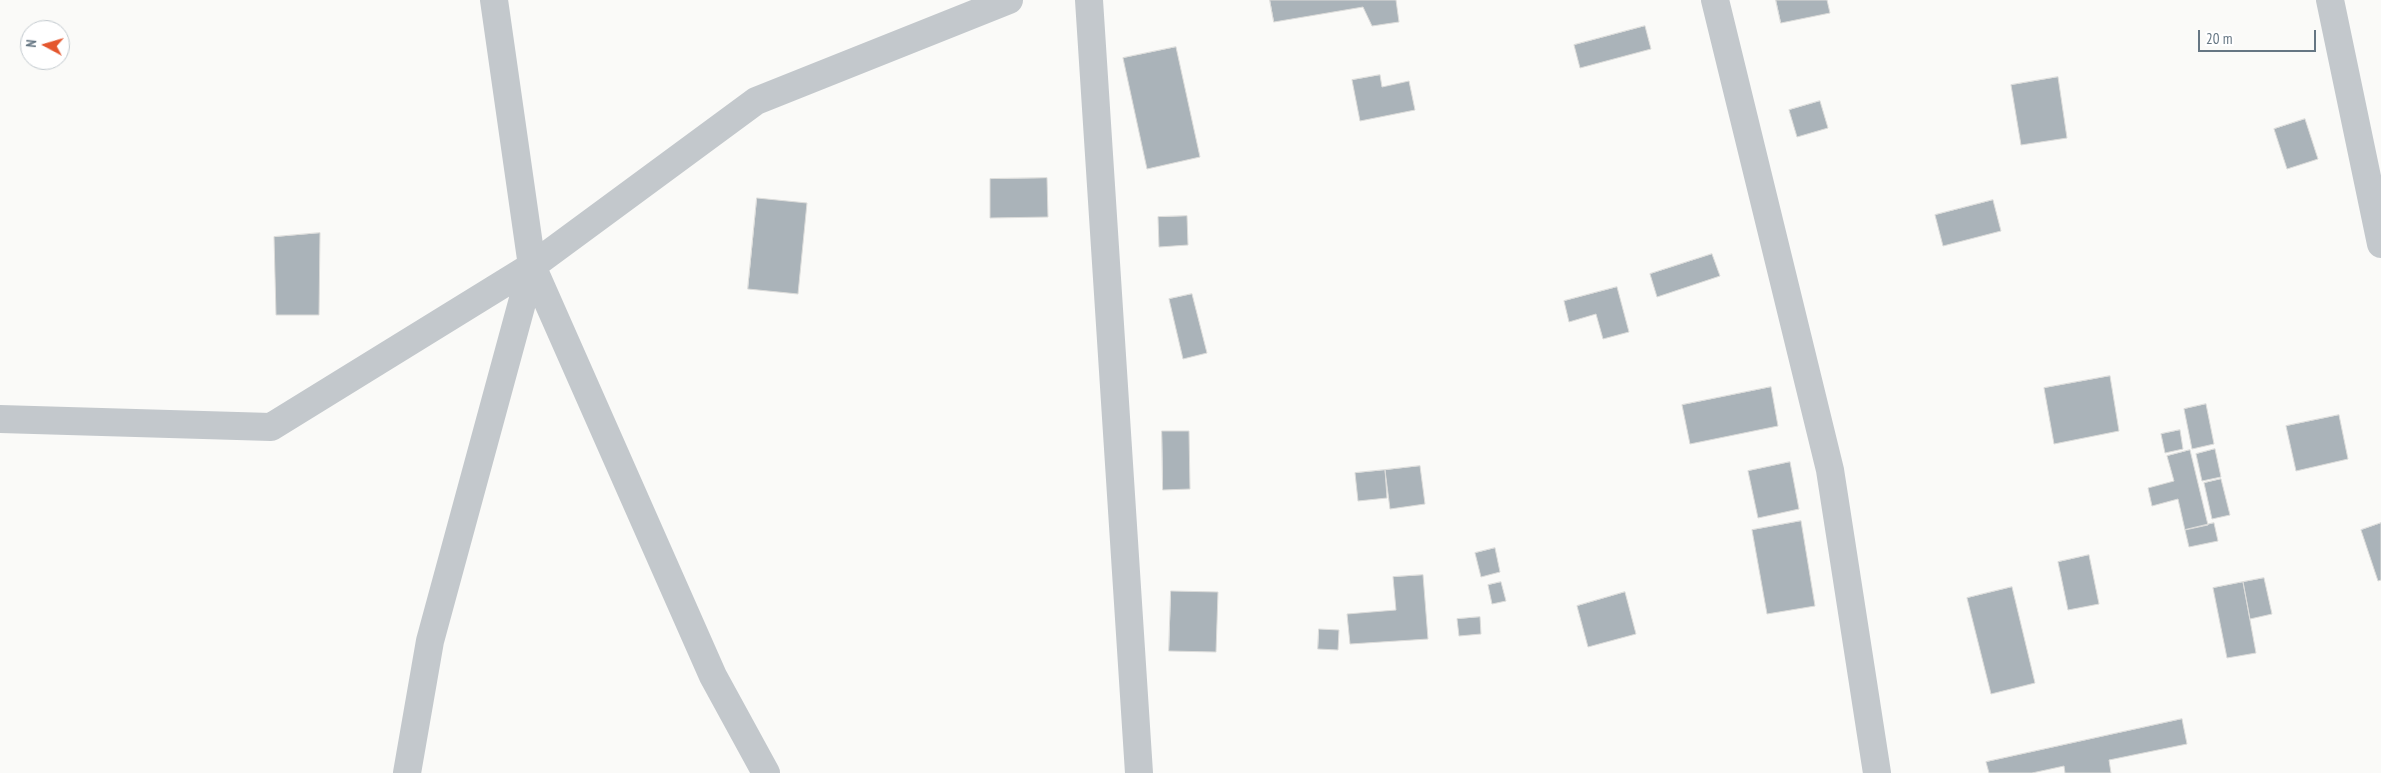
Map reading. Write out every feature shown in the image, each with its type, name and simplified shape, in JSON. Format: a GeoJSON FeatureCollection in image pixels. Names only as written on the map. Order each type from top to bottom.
{"type":"FeatureCollection","features":[{"type":"Feature","properties":{"kind":"street"},"geometry":{"type":"LineString","coordinates":[[494,0],[532,266],[713,676],[766,773]]}},
{"type":"Feature","properties":{"kind":"street"},"geometry":{"type":"LineString","coordinates":[[0,419],[271,427],[532,266],[756,100],[1009,0]]}},
{"type":"Feature","properties":{"kind":"street"},"geometry":{"type":"LineString","coordinates":[[1089,0],[1140,773]]}},
{"type":"Feature","properties":{"kind":"street"},"geometry":{"type":"LineString","coordinates":[[1714,0],[1830,470],[1877,773]]}},
{"type":"Feature","properties":{"kind":"street"},"geometry":{"type":"LineString","coordinates":[[2330,0],[2381,244]]}},
{"type":"Feature","properties":{"kind":"street"},"geometry":{"type":"LineString","coordinates":[[407,773],[430,641],[532,266]]}},
{"type":"Feature","properties":{"kind":"building"},"geometry":{"type":"Polygon","coordinates":[[[1270,0],[1396,0],[1399,22],[1372,26],[1363,7],[1274,22],[1270,0]]]}},
{"type":"Feature","properties":{"kind":"building"},"geometry":{"type":"Polygon","coordinates":[[[1776,0],[1827,0],[1830,13],[1781,23],[1776,0]]]}},
{"type":"Feature","properties":{"kind":"building"},"geometry":{"type":"Polygon","coordinates":[[[1645,26],[1651,49],[1580,68],[1574,45],[1645,26]]]}},
{"type":"Feature","properties":{"kind":"building"},"geometry":{"type":"Polygon","coordinates":[[[1176,47],[1200,157],[1147,169],[1123,58],[1176,47]]]}},
{"type":"Feature","properties":{"kind":"building"},"geometry":{"type":"Polygon","coordinates":[[[1380,75],[1382,87],[1409,81],[1415,110],[1360,121],[1352,80],[1380,75]]]}},
{"type":"Feature","properties":{"kind":"building"},"geometry":{"type":"Polygon","coordinates":[[[2058,77],[2067,138],[2021,145],[2011,85],[2058,77]]]}},
{"type":"Feature","properties":{"kind":"building"},"geometry":{"type":"Polygon","coordinates":[[[1820,101],[1828,128],[1797,137],[1789,110],[1820,101]]]}},
{"type":"Feature","properties":{"kind":"building"},"geometry":{"type":"Polygon","coordinates":[[[2305,119],[2318,159],[2287,169],[2274,129],[2305,119]]]}},
{"type":"Feature","properties":{"kind":"building"},"geometry":{"type":"Polygon","coordinates":[[[1047,178],[1048,217],[990,218],[990,179],[1047,178]]]}},
{"type":"Feature","properties":{"kind":"building"},"geometry":{"type":"Polygon","coordinates":[[[757,198],[807,203],[798,294],[748,289],[757,198]]]}},
{"type":"Feature","properties":{"kind":"building"},"geometry":{"type":"Polygon","coordinates":[[[1993,200],[2001,231],[1943,246],[1935,215],[1993,200]]]}},
{"type":"Feature","properties":{"kind":"building"},"geometry":{"type":"Polygon","coordinates":[[[1187,216],[1188,245],[1159,247],[1158,217],[1187,216]]]}},
{"type":"Feature","properties":{"kind":"building"},"geometry":{"type":"Polygon","coordinates":[[[320,233],[319,315],[276,315],[274,237],[320,233]]]}},
{"type":"Feature","properties":{"kind":"building"},"geometry":{"type":"Polygon","coordinates":[[[1712,254],[1720,276],[1657,297],[1650,274],[1712,254]]]}},
{"type":"Feature","properties":{"kind":"building"},"geometry":{"type":"Polygon","coordinates":[[[1617,287],[1629,332],[1603,339],[1596,314],[1569,322],[1564,301],[1617,287]]]}},
{"type":"Feature","properties":{"kind":"building"},"geometry":{"type":"Polygon","coordinates":[[[1192,294],[1207,353],[1183,359],[1169,299],[1192,294]]]}},
{"type":"Feature","properties":{"kind":"building"},"geometry":{"type":"Polygon","coordinates":[[[2110,376],[2119,431],[2054,444],[2044,388],[2110,376]]]}},
{"type":"Feature","properties":{"kind":"building"},"geometry":{"type":"Polygon","coordinates":[[[1771,387],[1778,426],[1690,444],[1682,405],[1771,387]]]}},
{"type":"Feature","properties":{"kind":"building"},"geometry":{"type":"Polygon","coordinates":[[[2206,404],[2214,444],[2192,449],[2184,409],[2206,404]]]}},
{"type":"Feature","properties":{"kind":"building"},"geometry":{"type":"Polygon","coordinates":[[[2339,415],[2348,459],[2296,471],[2286,426],[2339,415]]]}},
{"type":"Feature","properties":{"kind":"building"},"geometry":{"type":"Polygon","coordinates":[[[2180,430],[2183,449],[2165,453],[2161,434],[2180,430]]]}},
{"type":"Feature","properties":{"kind":"building"},"geometry":{"type":"Polygon","coordinates":[[[1162,431],[1189,431],[1190,489],[1163,490],[1162,431]]]}},
{"type":"Feature","properties":{"kind":"building"},"geometry":{"type":"Polygon","coordinates":[[[2215,449],[2221,477],[2202,481],[2196,454],[2215,449]]]}},
{"type":"Feature","properties":{"kind":"building"},"geometry":{"type":"Polygon","coordinates":[[[2190,450],[2208,525],[2185,530],[2178,499],[2152,506],[2148,488],[2174,481],[2167,456],[2190,450]]]}},
{"type":"Feature","properties":{"kind":"building"},"geometry":{"type":"Polygon","coordinates":[[[1790,462],[1799,509],[1758,518],[1748,471],[1790,462]]]}},
{"type":"Feature","properties":{"kind":"building"},"geometry":{"type":"Polygon","coordinates":[[[1420,466],[1425,504],[1390,509],[1385,470],[1420,466]]]}},
{"type":"Feature","properties":{"kind":"building"},"geometry":{"type":"Polygon","coordinates":[[[1385,470],[1387,498],[1358,501],[1355,473],[1385,470]]]}},
{"type":"Feature","properties":{"kind":"building"},"geometry":{"type":"Polygon","coordinates":[[[2221,479],[2230,515],[2212,519],[2204,483],[2221,479]]]}},
{"type":"Feature","properties":{"kind":"building"},"geometry":{"type":"Polygon","coordinates":[[[1801,521],[1815,606],[1767,614],[1752,530],[1801,521]]]}},
{"type":"Feature","properties":{"kind":"building"},"geometry":{"type":"Polygon","coordinates":[[[2214,523],[2218,541],[2189,547],[2185,530],[2214,523]]]}},
{"type":"Feature","properties":{"kind":"building"},"geometry":{"type":"Polygon","coordinates":[[[2381,523],[2381,580],[2378,581],[2361,530],[2381,523]]]}},
{"type":"Feature","properties":{"kind":"building"},"geometry":{"type":"Polygon","coordinates":[[[1495,548],[1500,572],[1481,577],[1475,553],[1495,548]]]}},
{"type":"Feature","properties":{"kind":"building"},"geometry":{"type":"Polygon","coordinates":[[[2089,555],[2099,604],[2068,610],[2058,562],[2089,555]]]}},
{"type":"Feature","properties":{"kind":"building"},"geometry":{"type":"Polygon","coordinates":[[[1423,575],[1428,639],[1350,644],[1347,614],[1396,610],[1393,577],[1423,575]]]}},
{"type":"Feature","properties":{"kind":"building"},"geometry":{"type":"Polygon","coordinates":[[[2264,578],[2272,614],[2250,619],[2243,582],[2264,578]]]}},
{"type":"Feature","properties":{"kind":"building"},"geometry":{"type":"Polygon","coordinates":[[[1501,582],[1506,601],[1492,604],[1488,585],[1501,582]]]}},
{"type":"Feature","properties":{"kind":"building"},"geometry":{"type":"Polygon","coordinates":[[[2243,582],[2256,653],[2227,658],[2213,588],[2243,582]]]}},
{"type":"Feature","properties":{"kind":"building"},"geometry":{"type":"Polygon","coordinates":[[[2012,587],[2035,683],[1991,694],[1967,598],[2012,587]]]}},
{"type":"Feature","properties":{"kind":"building"},"geometry":{"type":"Polygon","coordinates":[[[1171,591],[1218,592],[1216,652],[1169,651],[1171,591]]]}},
{"type":"Feature","properties":{"kind":"building"},"geometry":{"type":"Polygon","coordinates":[[[1625,592],[1636,634],[1588,647],[1577,606],[1625,592]]]}},
{"type":"Feature","properties":{"kind":"building"},"geometry":{"type":"Polygon","coordinates":[[[1480,617],[1481,634],[1459,636],[1457,619],[1480,617]]]}},
{"type":"Feature","properties":{"kind":"building"},"geometry":{"type":"Polygon","coordinates":[[[1319,629],[1339,630],[1338,650],[1318,649],[1319,629]]]}},
{"type":"Feature","properties":{"kind":"building"},"geometry":{"type":"Polygon","coordinates":[[[2182,719],[2187,744],[2109,760],[2111,773],[2065,773],[2064,766],[2032,773],[1989,773],[1986,762],[2182,719]]]}}]}
